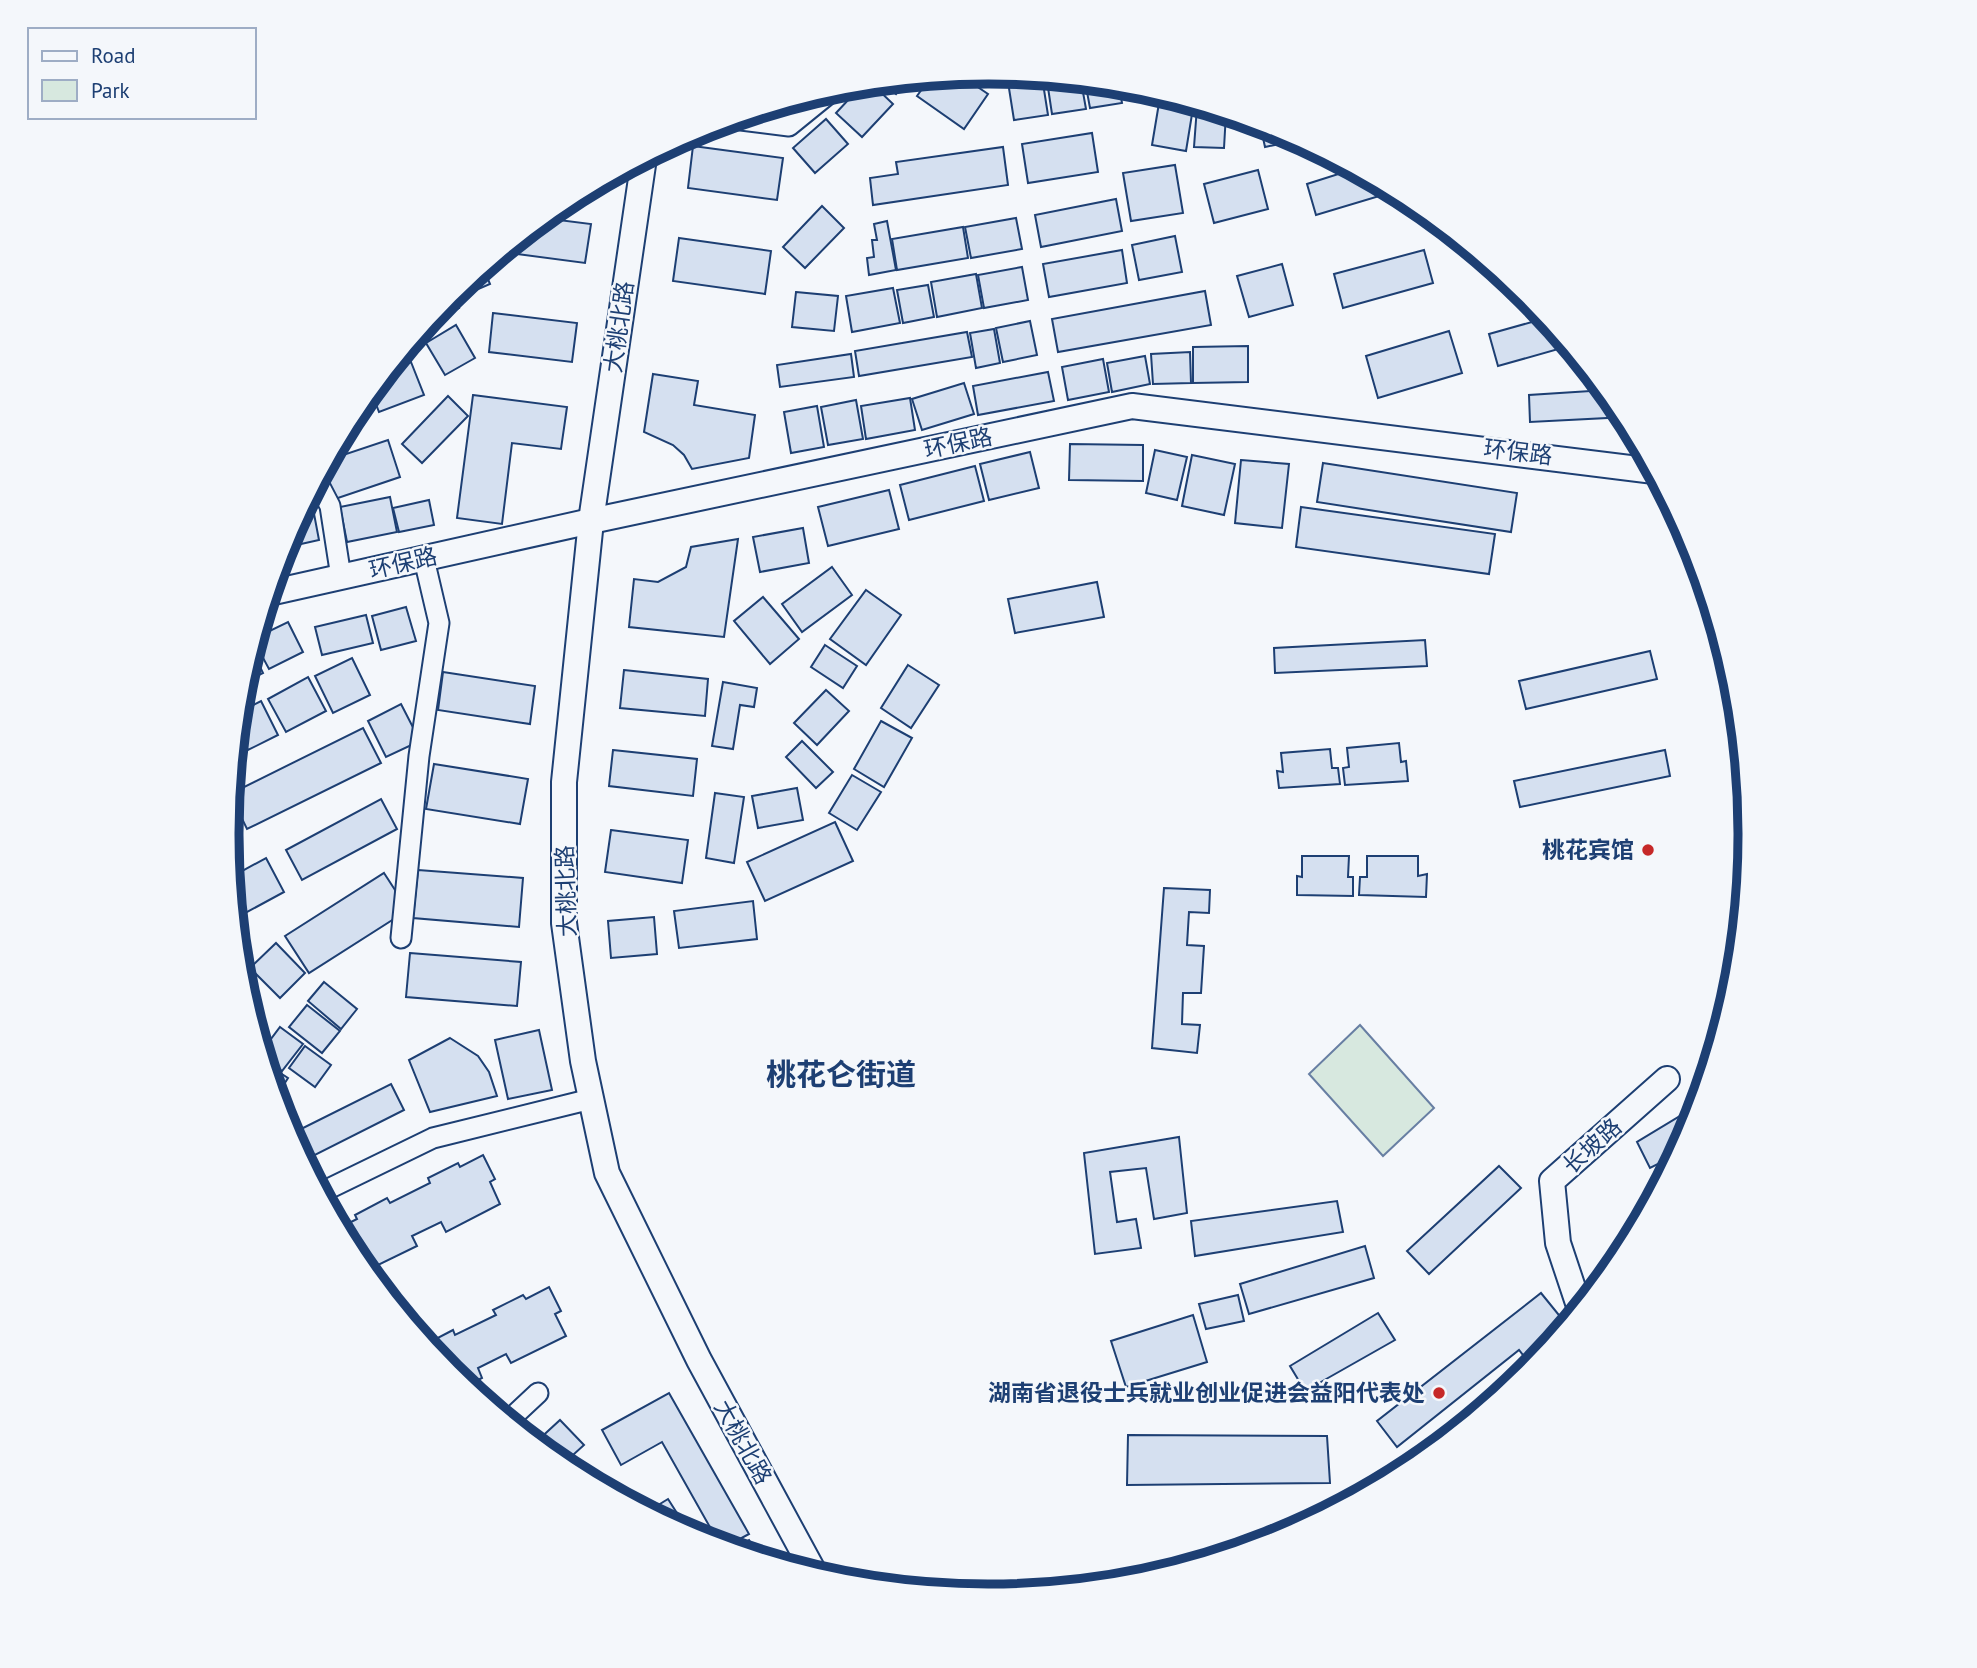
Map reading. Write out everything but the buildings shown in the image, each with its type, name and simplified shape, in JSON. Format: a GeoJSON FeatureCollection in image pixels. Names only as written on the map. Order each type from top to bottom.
{"type":"FeatureCollection","features":[{"type":"Feature","properties":{"kind":"street"},"geometry":{"type":"LineString","coordinates":[[755,122],[789,126],[815,105]]}},
{"type":"Feature","properties":{"kind":"street","name":"大桃北路"},"geometry":{"type":"LineString","coordinates":[[642,169],[591,521],[564,782],[564,923],[583,1060],[607,1173],[699,1360],[808,1562]]}},
{"type":"Feature","properties":{"kind":"street","name":"环保路"},"geometry":{"type":"LineString","coordinates":[[279,591],[591,521],[1132,406],[1644,470]]}},
{"type":"Feature","properties":{"kind":"street"},"geometry":{"type":"LineString","coordinates":[[322,491],[330,506],[341,577]]}},
{"type":"Feature","properties":{"kind":"street"},"geometry":{"type":"LineString","coordinates":[[401,938],[419,756],[439,623],[424,559]]}},
{"type":"Feature","properties":{"kind":"street","name":"长坡路"},"geometry":{"type":"LineString","coordinates":[[1577,1300],[1558,1243],[1552,1181],[1667,1079]]}},
{"type":"Feature","properties":{"kind":"street"},"geometry":{"type":"LineString","coordinates":[[328,1189],[433,1138],[591,1099]]}},
{"type":"Feature","properties":{"kind":"street"},"geometry":{"type":"LineString","coordinates":[[515,1415],[538,1393]]}},
{"type":"Feature","properties":{"kind":"green space"},"geometry":{"type":"Polygon","coordinates":[[[1360,1025],[1434,1108],[1383,1156],[1309,1074],[1360,1025]]]}},
{"type":"Feature","properties":{"kind":"place","name":"桃花宾馆"},"geometry":{"type":"Point","coordinates":[1648,850]}},
{"type":"Feature","properties":{"kind":"place","name":"湖南省退役士兵就业创业促进会益阳代表处"},"geometry":{"type":"Point","coordinates":[1439,1393]}},
{"type":"Feature","properties":{"kind":"district","name":"桃花仑街道"},"geometry":{"type":"Point","coordinates":[841,1075]}}]}
